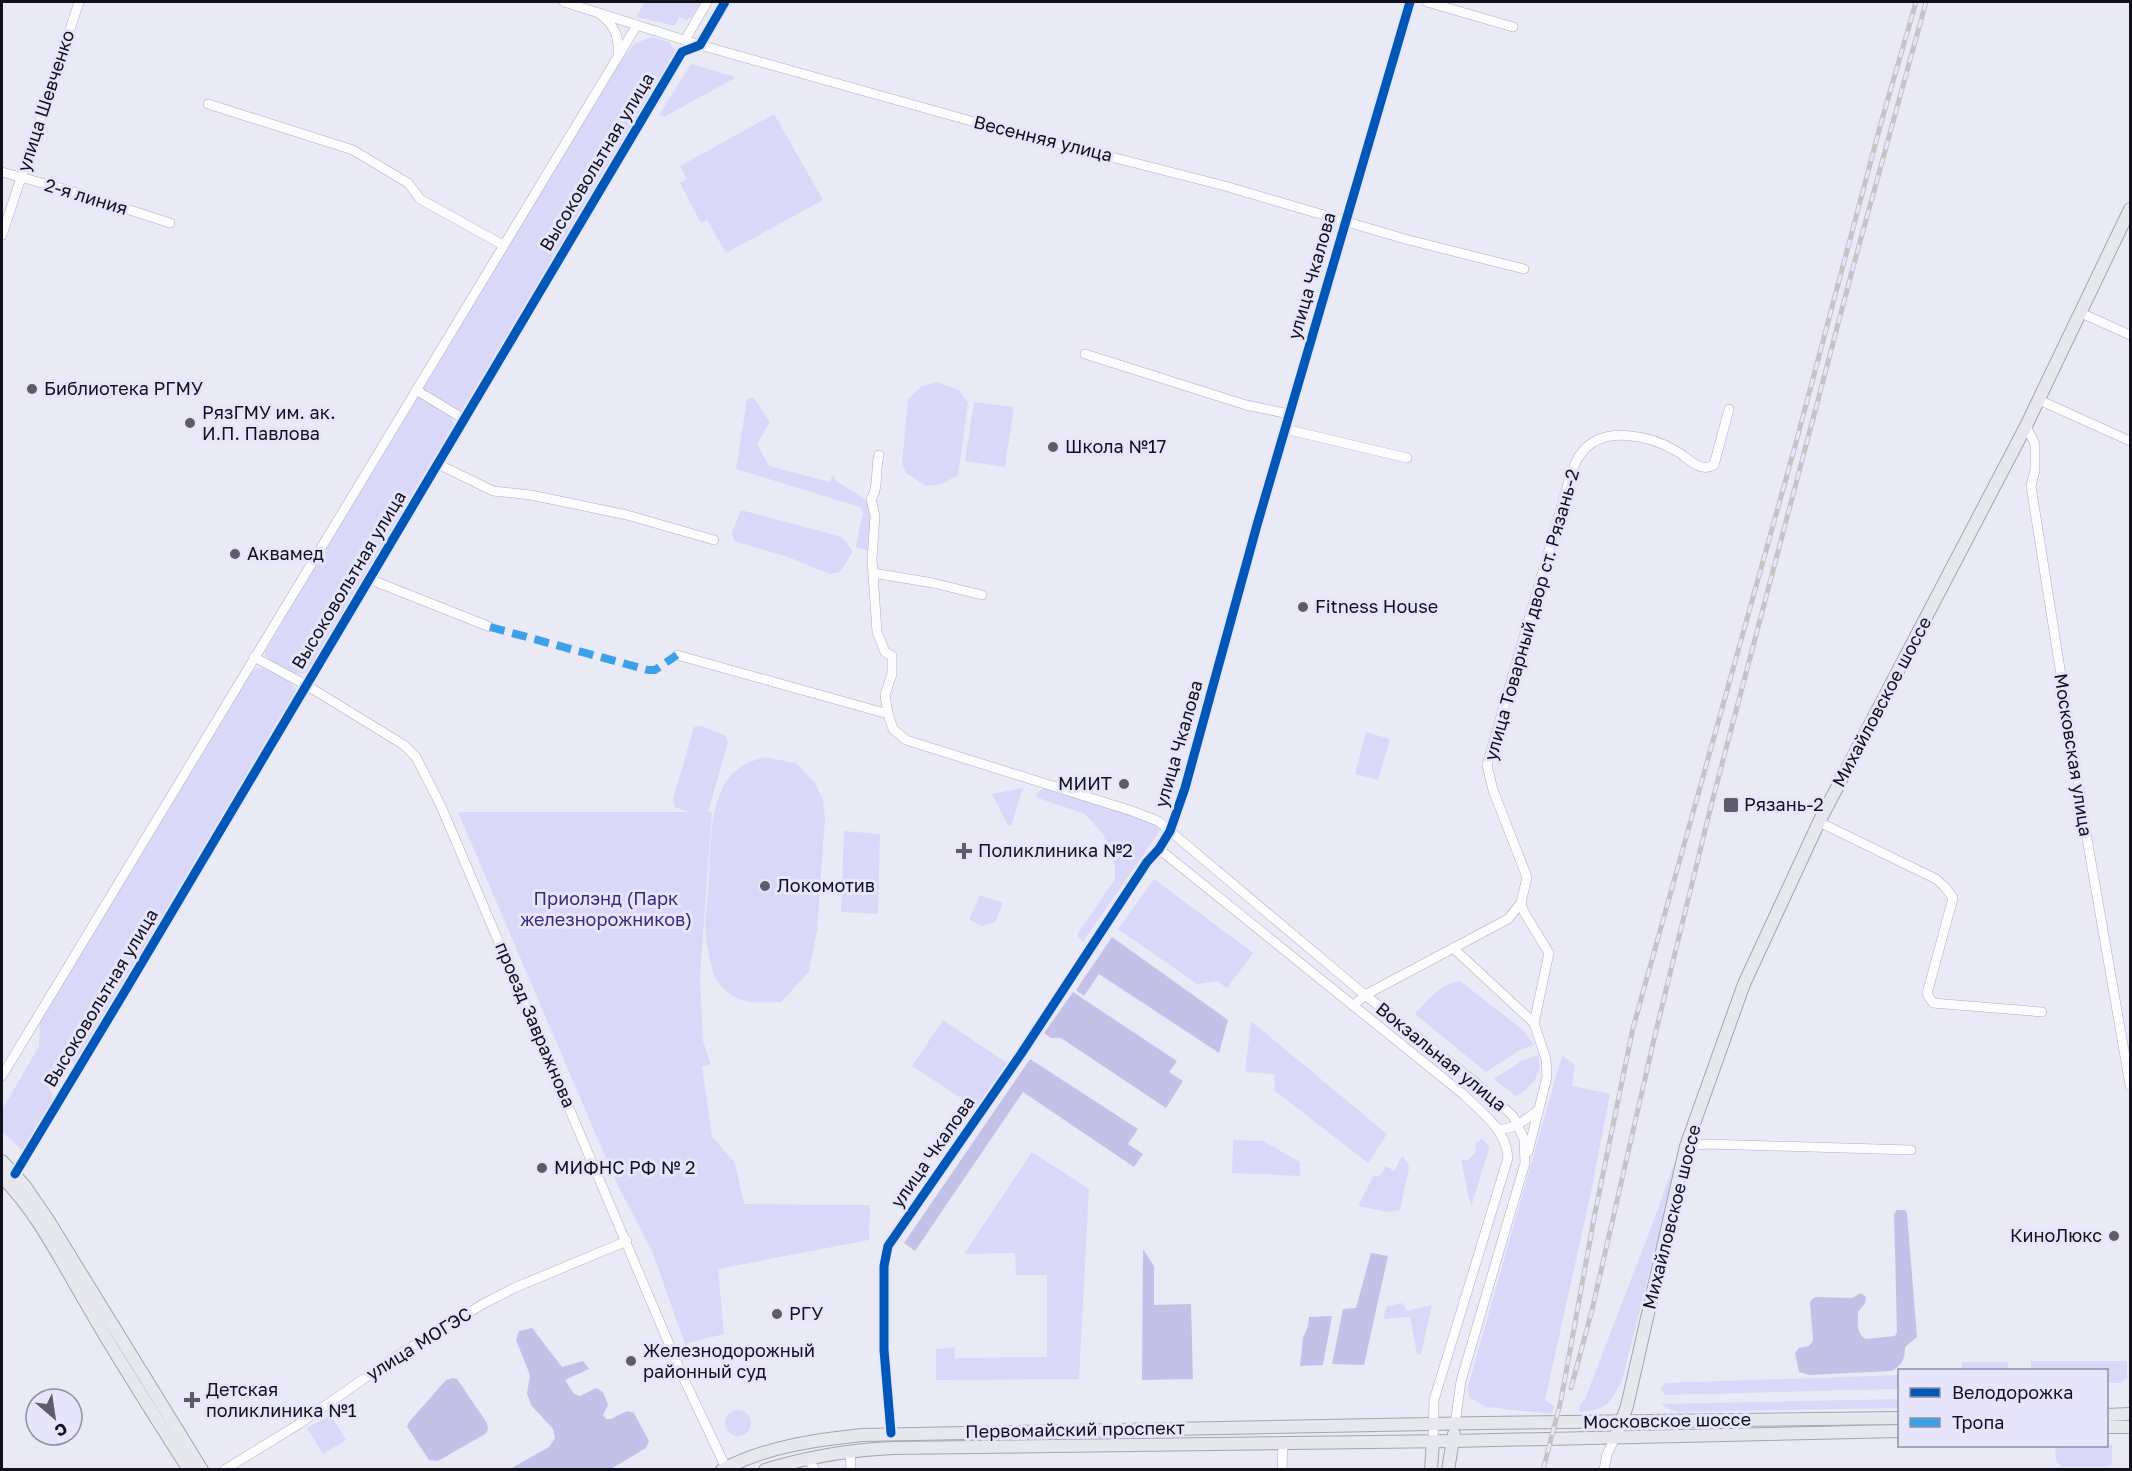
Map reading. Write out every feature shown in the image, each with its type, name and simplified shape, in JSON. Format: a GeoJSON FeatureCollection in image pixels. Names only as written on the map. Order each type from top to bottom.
{"type":"FeatureCollection","features":[{"type":"Feature","properties":{"kind":"main road","name":"Михайловское шоссе"},"geometry":{"type":"LineString","coordinates":[[1616,1436],[1622,1421],[1686,1146],[1744,984],[1819,822],[2026,426],[2130,209]]}},
{"type":"Feature","properties":{"kind":"main road"},"geometry":{"type":"LineString","coordinates":[[2,1161],[8,1178],[48,1220],[189,1470]]}},
{"type":"Feature","properties":{"kind":"main road"},"geometry":{"type":"LineString","coordinates":[[122,1354],[202,1470]]}},
{"type":"Feature","properties":{"kind":"main road"},"geometry":{"type":"LineString","coordinates":[[2108,1415],[2130,1414]]}},
{"type":"Feature","properties":{"kind":"main road","name":"Московское шоссе"},"geometry":{"type":"LineString","coordinates":[[1434,1424],[1898,1418]]}},
{"type":"Feature","properties":{"kind":"main road","name":"Первомайский проспект"},"geometry":{"type":"LineString","coordinates":[[725,1469],[756,1455],[796,1444],[835,1438],[891,1434],[1434,1424]]}},
{"type":"Feature","properties":{"kind":"main road","name":"Вокзальная улица"},"geometry":{"type":"LineString","coordinates":[[1448,1470],[1455,1424]]}},
{"type":"Feature","properties":{"kind":"main road"},"geometry":{"type":"LineString","coordinates":[[2108,1428],[2130,1427]]}},
{"type":"Feature","properties":{"kind":"main road","name":"Московское шоссе"},"geometry":{"type":"LineString","coordinates":[[1453,1441],[1898,1431]]}},
{"type":"Feature","properties":{"kind":"main road","name":"Вокзальная улица"},"geometry":{"type":"LineString","coordinates":[[1431,1470],[1433,1441]]}},
{"type":"Feature","properties":{"kind":"main road","name":"Первомайский проспект"},"geometry":{"type":"LineString","coordinates":[[765,1470],[808,1458],[850,1451],[892,1448],[1453,1441]]}},
{"type":"Feature","properties":{"kind":"street","name":"улица Шевченко"},"geometry":{"type":"LineString","coordinates":[[2,235],[79,2]]}},
{"type":"Feature","properties":{"kind":"street","name":"Весенняя улица"},"geometry":{"type":"LineString","coordinates":[[564,2],[700,45],[978,123],[1225,186],[1405,239],[1524,270]]}},
{"type":"Feature","properties":{"kind":"street"},"geometry":{"type":"LineString","coordinates":[[685,40],[707,2]]}},
{"type":"Feature","properties":{"kind":"street","name":"Высоковольтная улица"},"geometry":{"type":"LineString","coordinates":[[8,1178],[306,685],[682,52],[700,45],[725,2]]}},
{"type":"Feature","properties":{"kind":"street","name":"улица Чкалова"},"geometry":{"type":"LineString","coordinates":[[891,1434],[884,1350],[884,1266],[888,1246],[1021,1054],[1147,862],[1159,849],[1170,831],[1185,788],[1289,414],[1410,2]]}},
{"type":"Feature","properties":{"kind":"street"},"geometry":{"type":"LineString","coordinates":[[1427,2],[1513,27]]}},
{"type":"Feature","properties":{"kind":"street"},"geometry":{"type":"LineString","coordinates":[[597,12],[610,21],[615,31],[619,41],[618,55]]}},
{"type":"Feature","properties":{"kind":"street","name":"Высоковольтная улица"},"geometry":{"type":"LineString","coordinates":[[2,1076],[637,25]]}},
{"type":"Feature","properties":{"kind":"street"},"geometry":{"type":"LineString","coordinates":[[208,104],[352,150],[408,183],[420,199],[503,245]]}},
{"type":"Feature","properties":{"kind":"street","name":"2-я линия"},"geometry":{"type":"LineString","coordinates":[[2,172],[71,191],[170,223]]}},
{"type":"Feature","properties":{"kind":"street"},"geometry":{"type":"LineString","coordinates":[[2082,313],[2130,335]]}},
{"type":"Feature","properties":{"kind":"street"},"geometry":{"type":"LineString","coordinates":[[1085,354],[1246,405],[1289,414]]}},
{"type":"Feature","properties":{"kind":"street"},"geometry":{"type":"LineString","coordinates":[[416,390],[464,419]]}},
{"type":"Feature","properties":{"kind":"street"},"geometry":{"type":"LineString","coordinates":[[2039,400],[2130,441]]}},
{"type":"Feature","properties":{"kind":"street","name":"улица Товарный двор ст. Рязань-2"},"geometry":{"type":"LineString","coordinates":[[1521,903],[1527,877],[1497,800],[1487,765],[1570,477],[1580,454],[1597,440],[1624,434],[1662,444],[1700,467],[1709,468],[1714,465],[1729,409]]}},
{"type":"Feature","properties":{"kind":"street","name":"Московская улица"},"geometry":{"type":"LineString","coordinates":[[2026,426],[2035,444],[2035,470],[2031,486],[2086,833],[2130,1085]]}},
{"type":"Feature","properties":{"kind":"street"},"geometry":{"type":"LineString","coordinates":[[1285,429],[1407,458]]}},
{"type":"Feature","properties":{"kind":"street"},"geometry":{"type":"LineString","coordinates":[[677,655],[888,714],[885,695],[892,675],[892,656],[885,652],[877,632],[873,573],[875,516],[872,499],[879,456]]}},
{"type":"Feature","properties":{"kind":"street"},"geometry":{"type":"LineString","coordinates":[[438,464],[493,491],[531,495],[627,515],[714,540]]}},
{"type":"Feature","properties":{"kind":"street"},"geometry":{"type":"LineString","coordinates":[[873,573],[933,583],[982,595]]}},
{"type":"Feature","properties":{"kind":"street","name":"Высоковольтная улица"},"geometry":{"type":"LineString","coordinates":[[369,579],[490,627]]}},
{"type":"Feature","properties":{"kind":"street","name":"проезд Завражнова"},"geometry":{"type":"LineString","coordinates":[[254,657],[306,685],[404,745],[417,757],[441,806],[683,1377],[725,1469]]}},
{"type":"Feature","properties":{"kind":"street","name":"Вокзальная улица"},"geometry":{"type":"LineString","coordinates":[[888,714],[893,729],[906,740],[1158,821],[1365,994],[1475,1082],[1513,1116],[1518,1124],[1526,1150],[1525,1163],[1461,1381],[1455,1424]]}},
{"type":"Feature","properties":{"kind":"street"},"geometry":{"type":"LineString","coordinates":[[1819,822],[1936,879],[1953,898],[1927,994],[1933,1003],[2042,1012]]}},
{"type":"Feature","properties":{"kind":"street","name":"Вокзальная улица"},"geometry":{"type":"LineString","coordinates":[[1159,849],[1463,1094],[1499,1129],[1505,1139],[1508,1158],[1434,1400],[1433,1441]]}},
{"type":"Feature","properties":{"kind":"street"},"geometry":{"type":"LineString","coordinates":[[1353,1006],[1365,994],[1508,919],[1521,903]]}},
{"type":"Feature","properties":{"kind":"street"},"geometry":{"type":"LineString","coordinates":[[1521,903],[1549,953],[1534,1023],[1548,1068],[1546,1086],[1525,1163]]}},
{"type":"Feature","properties":{"kind":"street"},"geometry":{"type":"LineString","coordinates":[[1453,948],[1534,1023]]}},
{"type":"Feature","properties":{"kind":"street"},"geometry":{"type":"LineString","coordinates":[[1499,1129],[1506,1130],[1539,1110]]}},
{"type":"Feature","properties":{"kind":"street"},"geometry":{"type":"LineString","coordinates":[[1686,1146],[1707,1144],[1911,1150]]}},
{"type":"Feature","properties":{"kind":"street","name":"улица МОГЭС"},"geometry":{"type":"LineString","coordinates":[[224,1470],[299,1424],[394,1357],[483,1304],[514,1288],[627,1241]]}},
{"type":"Feature","properties":{"kind":"street"},"geometry":{"type":"LineString","coordinates":[[1604,1470],[1607,1454],[1616,1436]]}},
{"type":"Feature","properties":{"kind":"street"},"geometry":{"type":"LineString","coordinates":[[1282,1470],[1283,1443]]}},
{"type":"Feature","properties":{"kind":"street"},"geometry":{"type":"LineString","coordinates":[[850,1451],[851,1470]]}},
{"type":"Feature","properties":{"kind":"street"},"geometry":{"type":"LineString","coordinates":[[808,1458],[815,1470]]}},
{"type":"Feature","properties":{"kind":"green space"},"geometry":{"type":"Polygon","coordinates":[[[645,2],[701,2],[691,17],[686,20],[679,17],[675,26],[636,17],[645,2]]]}},
{"type":"Feature","properties":{"kind":"green space"},"geometry":{"type":"Polygon","coordinates":[[[652,37],[669,42],[675,50],[672,58],[466,405],[462,410],[455,410],[427,392],[423,383],[615,69],[635,43],[652,37]]]}},
{"type":"Feature","properties":{"kind":"green space"},"geometry":{"type":"Polygon","coordinates":[[[691,64],[733,76],[733,79],[664,117],[659,115],[691,64]]]}},
{"type":"Feature","properties":{"kind":"green space"},"geometry":{"type":"Polygon","coordinates":[[[774,114],[823,200],[726,253],[707,220],[701,223],[680,183],[687,179],[680,166],[774,114]]]}},
{"type":"Feature","properties":{"kind":"green space"},"geometry":{"type":"Polygon","coordinates":[[[937,382],[959,390],[968,403],[958,475],[942,484],[926,486],[906,473],[902,464],[908,399],[922,386],[937,382]]]}},
{"type":"Feature","properties":{"kind":"green space"},"geometry":{"type":"Polygon","coordinates":[[[418,395],[447,412],[451,416],[454,428],[310,670],[299,674],[286,671],[269,659],[265,651],[418,395]]]}},
{"type":"Feature","properties":{"kind":"green space"},"geometry":{"type":"Polygon","coordinates":[[[753,397],[770,422],[757,444],[769,466],[830,482],[833,474],[836,481],[871,504],[871,552],[856,547],[863,512],[860,507],[736,469],[747,399],[753,397]]]}},
{"type":"Feature","properties":{"kind":"green space"},"geometry":{"type":"Polygon","coordinates":[[[974,402],[1014,407],[1005,467],[965,461],[974,402]]]}},
{"type":"Feature","properties":{"kind":"green space"},"geometry":{"type":"Polygon","coordinates":[[[741,510],[842,537],[852,553],[840,572],[830,574],[788,557],[734,541],[732,533],[741,510]]]}},
{"type":"Feature","properties":{"kind":"green space"},"geometry":{"type":"Polygon","coordinates":[[[257,668],[273,672],[284,678],[296,689],[294,696],[74,1067],[68,1053],[48,1087],[55,1099],[24,1152],[2,1131],[2,1110],[39,1046],[40,1022],[252,671],[257,668]]]}},
{"type":"Feature","properties":{"kind":"green space","name":"Приолэнд (Парк железнорожников)"},"geometry":{"type":"Polygon","coordinates":[[[701,726],[725,735],[728,742],[707,811],[712,812],[700,976],[703,1041],[711,1065],[702,1066],[712,1136],[735,1163],[744,1204],[870,1205],[869,1240],[718,1269],[724,1334],[685,1344],[652,1251],[617,1184],[458,812],[689,812],[675,807],[673,799],[694,727],[701,726]]]}},
{"type":"Feature","properties":{"kind":"green space"},"geometry":{"type":"Polygon","coordinates":[[[1366,732],[1390,739],[1378,780],[1355,774],[1366,732]]]}},
{"type":"Feature","properties":{"kind":"green space","name":"Локомотив"},"geometry":{"type":"Polygon","coordinates":[[[764,757],[796,763],[815,783],[823,800],[825,818],[817,931],[809,972],[781,1002],[762,1003],[745,1001],[730,994],[716,979],[708,951],[705,925],[712,826],[718,801],[725,782],[734,772],[764,757]]]}},
{"type":"Feature","properties":{"kind":"green space"},"geometry":{"type":"Polygon","coordinates":[[[1044,787],[1150,819],[1160,828],[1083,942],[1077,935],[1115,879],[1115,866],[1103,834],[1085,814],[1035,797],[1044,787]]]}},
{"type":"Feature","properties":{"kind":"green space"},"geometry":{"type":"Polygon","coordinates":[[[1023,788],[1011,826],[1008,825],[992,794],[1023,788]]]}},
{"type":"Feature","properties":{"kind":"green space"},"geometry":{"type":"Polygon","coordinates":[[[844,831],[880,834],[878,914],[841,912],[844,831]]]}},
{"type":"Feature","properties":{"kind":"green space"},"geometry":{"type":"Polygon","coordinates":[[[1154,879],[1253,953],[1227,988],[1217,981],[1197,984],[1118,929],[1154,879]]]}},
{"type":"Feature","properties":{"kind":"green space"},"geometry":{"type":"Polygon","coordinates":[[[980,895],[1003,903],[995,922],[982,926],[969,920],[980,895]]]}},
{"type":"Feature","properties":{"kind":"green space"},"geometry":{"type":"Polygon","coordinates":[[[1460,981],[1523,1030],[1534,1045],[1520,1050],[1486,1072],[1415,1014],[1440,989],[1460,981]]]}},
{"type":"Feature","properties":{"kind":"green space"},"geometry":{"type":"Polygon","coordinates":[[[943,1020],[1007,1063],[976,1108],[912,1066],[943,1020]]]}},
{"type":"Feature","properties":{"kind":"green space"},"geometry":{"type":"Polygon","coordinates":[[[1251,1021],[1387,1134],[1368,1163],[1275,1091],[1274,1074],[1245,1072],[1251,1021]]]}},
{"type":"Feature","properties":{"kind":"green space"},"geometry":{"type":"Polygon","coordinates":[[[1539,1055],[1538,1074],[1532,1084],[1516,1096],[1494,1079],[1523,1060],[1539,1055]]]}},
{"type":"Feature","properties":{"kind":"green space"},"geometry":{"type":"Polygon","coordinates":[[[1562,1055],[1575,1065],[1572,1086],[1610,1094],[1545,1400],[1555,1407],[1551,1414],[1486,1407],[1470,1398],[1467,1390],[1562,1055]]]}},
{"type":"Feature","properties":{"kind":"green space"},"geometry":{"type":"Polygon","coordinates":[[[1482,1139],[1489,1149],[1471,1207],[1461,1160],[1468,1160],[1475,1153],[1476,1142],[1482,1139]]]}},
{"type":"Feature","properties":{"kind":"green space"},"geometry":{"type":"Polygon","coordinates":[[[1683,1139],[1622,1381],[1606,1404],[1595,1410],[1579,1412],[1652,1225],[1683,1139]]]}},
{"type":"Feature","properties":{"kind":"green space"},"geometry":{"type":"Polygon","coordinates":[[[1233,1140],[1263,1141],[1300,1162],[1300,1176],[1232,1173],[1233,1140]]]}},
{"type":"Feature","properties":{"kind":"green space"},"geometry":{"type":"Polygon","coordinates":[[[1032,1152],[1089,1189],[1079,1379],[936,1380],[936,1349],[955,1347],[955,1358],[1047,1357],[1047,1275],[1016,1275],[1015,1253],[964,1254],[1032,1152]]]}},
{"type":"Feature","properties":{"kind":"green space"},"geometry":{"type":"Polygon","coordinates":[[[1402,1156],[1409,1168],[1400,1210],[1387,1212],[1358,1206],[1374,1175],[1379,1177],[1386,1166],[1394,1171],[1402,1156]]]}},
{"type":"Feature","properties":{"kind":"green space"},"geometry":{"type":"Polygon","coordinates":[[[1403,1303],[1406,1311],[1432,1305],[1421,1354],[1417,1355],[1410,1317],[1383,1319],[1387,1306],[1403,1303]]]}},
{"type":"Feature","properties":{"kind":"green space"},"geometry":{"type":"Polygon","coordinates":[[[2031,1361],[2127,1361],[2127,1377],[2121,1383],[2108,1383],[2108,1369],[2031,1369],[2031,1361]]]}},
{"type":"Feature","properties":{"kind":"green space"},"geometry":{"type":"Polygon","coordinates":[[[1962,1362],[2008,1362],[2008,1369],[1962,1369],[1962,1362]]]}},
{"type":"Feature","properties":{"kind":"green space"},"geometry":{"type":"Polygon","coordinates":[[[1898,1375],[1898,1389],[1666,1395],[1660,1390],[1665,1383],[1898,1375]]]}},
{"type":"Feature","properties":{"kind":"green space"},"geometry":{"type":"Polygon","coordinates":[[[1898,1399],[1898,1408],[1679,1412],[1661,1404],[1898,1399]]]}},
{"type":"Feature","properties":{"kind":"green space"},"geometry":{"type":"Polygon","coordinates":[[[738,1410],[747,1414],[751,1423],[747,1432],[738,1436],[729,1432],[725,1423],[729,1414],[738,1410]]]}},
{"type":"Feature","properties":{"kind":"green space"},"geometry":{"type":"Polygon","coordinates":[[[331,1415],[346,1440],[323,1454],[307,1428],[331,1415]]]}},
{"type":"Feature","properties":{"kind":"green space"},"geometry":{"type":"Polygon","coordinates":[[[2112,1445],[2112,1464],[2106,1467],[2061,1467],[2056,1461],[2056,1447],[2108,1447],[2112,1445]]]}},
{"type":"Feature","properties":{"kind":"shaded area"},"geometry":{"type":"Polygon","coordinates":[[[1112,937],[1228,1020],[1219,1053],[1099,974],[1084,996],[1076,990],[1112,937]]]}},
{"type":"Feature","properties":{"kind":"shaded area"},"geometry":{"type":"Polygon","coordinates":[[[1073,992],[1177,1061],[1169,1072],[1183,1081],[1166,1108],[1061,1038],[1051,1038],[1044,1033],[1073,992]]]}},
{"type":"Feature","properties":{"kind":"shaded area"},"geometry":{"type":"Polygon","coordinates":[[[1030,1059],[1138,1129],[1128,1144],[1143,1154],[1134,1167],[1023,1092],[915,1251],[904,1243],[1030,1059]]]}},
{"type":"Feature","properties":{"kind":"shaded area"},"geometry":{"type":"Polygon","coordinates":[[[1897,1210],[1905,1210],[1907,1213],[1917,1337],[1905,1347],[1903,1361],[1892,1371],[1809,1375],[1799,1372],[1795,1353],[1799,1348],[1809,1346],[1813,1340],[1810,1303],[1816,1297],[1852,1298],[1861,1293],[1866,1297],[1865,1303],[1858,1312],[1858,1327],[1863,1337],[1866,1339],[1895,1336],[1897,1332],[1894,1214],[1897,1210]]]}},
{"type":"Feature","properties":{"kind":"shaded area"},"geometry":{"type":"Polygon","coordinates":[[[1143,1249],[1154,1266],[1154,1305],[1191,1304],[1193,1379],[1142,1380],[1143,1249]]]}},
{"type":"Feature","properties":{"kind":"shaded area"},"geometry":{"type":"Polygon","coordinates":[[[1371,1253],[1388,1256],[1364,1365],[1332,1364],[1343,1309],[1356,1308],[1371,1253]]]}},
{"type":"Feature","properties":{"kind":"shaded area"},"geometry":{"type":"Polygon","coordinates":[[[1332,1316],[1323,1365],[1300,1366],[1303,1338],[1309,1317],[1332,1316]]]}},
{"type":"Feature","properties":{"kind":"shaded area"},"geometry":{"type":"Polygon","coordinates":[[[532,1328],[562,1367],[583,1361],[589,1369],[565,1380],[574,1394],[580,1396],[596,1388],[603,1392],[608,1405],[603,1415],[606,1419],[627,1411],[634,1413],[649,1441],[646,1448],[611,1469],[510,1469],[549,1447],[555,1438],[553,1429],[531,1405],[527,1393],[530,1375],[516,1340],[519,1331],[532,1328]]]}},
{"type":"Feature","properties":{"kind":"shaded area"},"geometry":{"type":"Polygon","coordinates":[[[457,1379],[487,1423],[488,1430],[485,1434],[438,1461],[429,1460],[407,1427],[446,1380],[457,1379]]]}},
{"type":"Feature","properties":{"kind":"railway"},"geometry":{"type":"LineString","coordinates":[[1543,1470],[1561,1400],[1595,1213],[1633,1028],[1916,2]]}},
{"type":"Feature","properties":{"kind":"railway"},"geometry":{"type":"LineString","coordinates":[[1571,1388],[1592,1310],[1655,1035],[1712,802],[1852,271],[1926,2]]}},
{"type":"Feature","properties":{"kind":"marked path"},"geometry":{"type":"LineString","coordinates":[[490,627],[648,670],[655,670],[677,655]]}},
{"type":"Feature","properties":{"kind":"cycle path"},"geometry":{"type":"LineString","coordinates":[[15,1174],[682,52],[700,45],[725,2]]}},
{"type":"Feature","properties":{"kind":"cycle path"},"geometry":{"type":"LineString","coordinates":[[891,1433],[884,1350],[884,1266],[888,1246],[1021,1054],[1147,862],[1159,849],[1170,831],[1185,788],[1257,525],[1410,2]]}},
{"type":"Feature","properties":{"kind":"place","name":"Библиотека РГМУ"},"geometry":{"type":"Point","coordinates":[32,389]}},
{"type":"Feature","properties":{"kind":"place","name":"РязГМУ им. ак. И.П. Павлова"},"geometry":{"type":"Point","coordinates":[190,423]}},
{"type":"Feature","properties":{"kind":"place","name":"Школа №17"},"geometry":{"type":"Point","coordinates":[1053,447]}},
{"type":"Feature","properties":{"kind":"place","name":"Аквамед"},"geometry":{"type":"Point","coordinates":[235,554]}},
{"type":"Feature","properties":{"kind":"place","name":"Fitness House"},"geometry":{"type":"Point","coordinates":[1303,607]}},
{"type":"Feature","properties":{"kind":"place","name":"МИИТ"},"geometry":{"type":"Point","coordinates":[1124,784]}},
{"type":"Feature","properties":{"kind":"place","name":"Рязань-2"},"geometry":{"type":"Point","coordinates":[1731,805]}},
{"type":"Feature","properties":{"kind":"place","name":"Поликлиника №2"},"geometry":{"type":"Point","coordinates":[964,851]}},
{"type":"Feature","properties":{"kind":"place","name":"Локомотив"},"geometry":{"type":"Point","coordinates":[765,886]}},
{"type":"Feature","properties":{"kind":"place","name":"МИФНС РФ № 2"},"geometry":{"type":"Point","coordinates":[542,1168]}},
{"type":"Feature","properties":{"kind":"place","name":"КиноЛюкс"},"geometry":{"type":"Point","coordinates":[2114,1236]}},
{"type":"Feature","properties":{"kind":"place","name":"РГУ"},"geometry":{"type":"Point","coordinates":[777,1314]}},
{"type":"Feature","properties":{"kind":"place","name":"Железнодорожный районный суд"},"geometry":{"type":"Point","coordinates":[631,1361]}},
{"type":"Feature","properties":{"kind":"place","name":"Детская поликлиника №1"},"geometry":{"type":"Point","coordinates":[192,1400]}}]}
